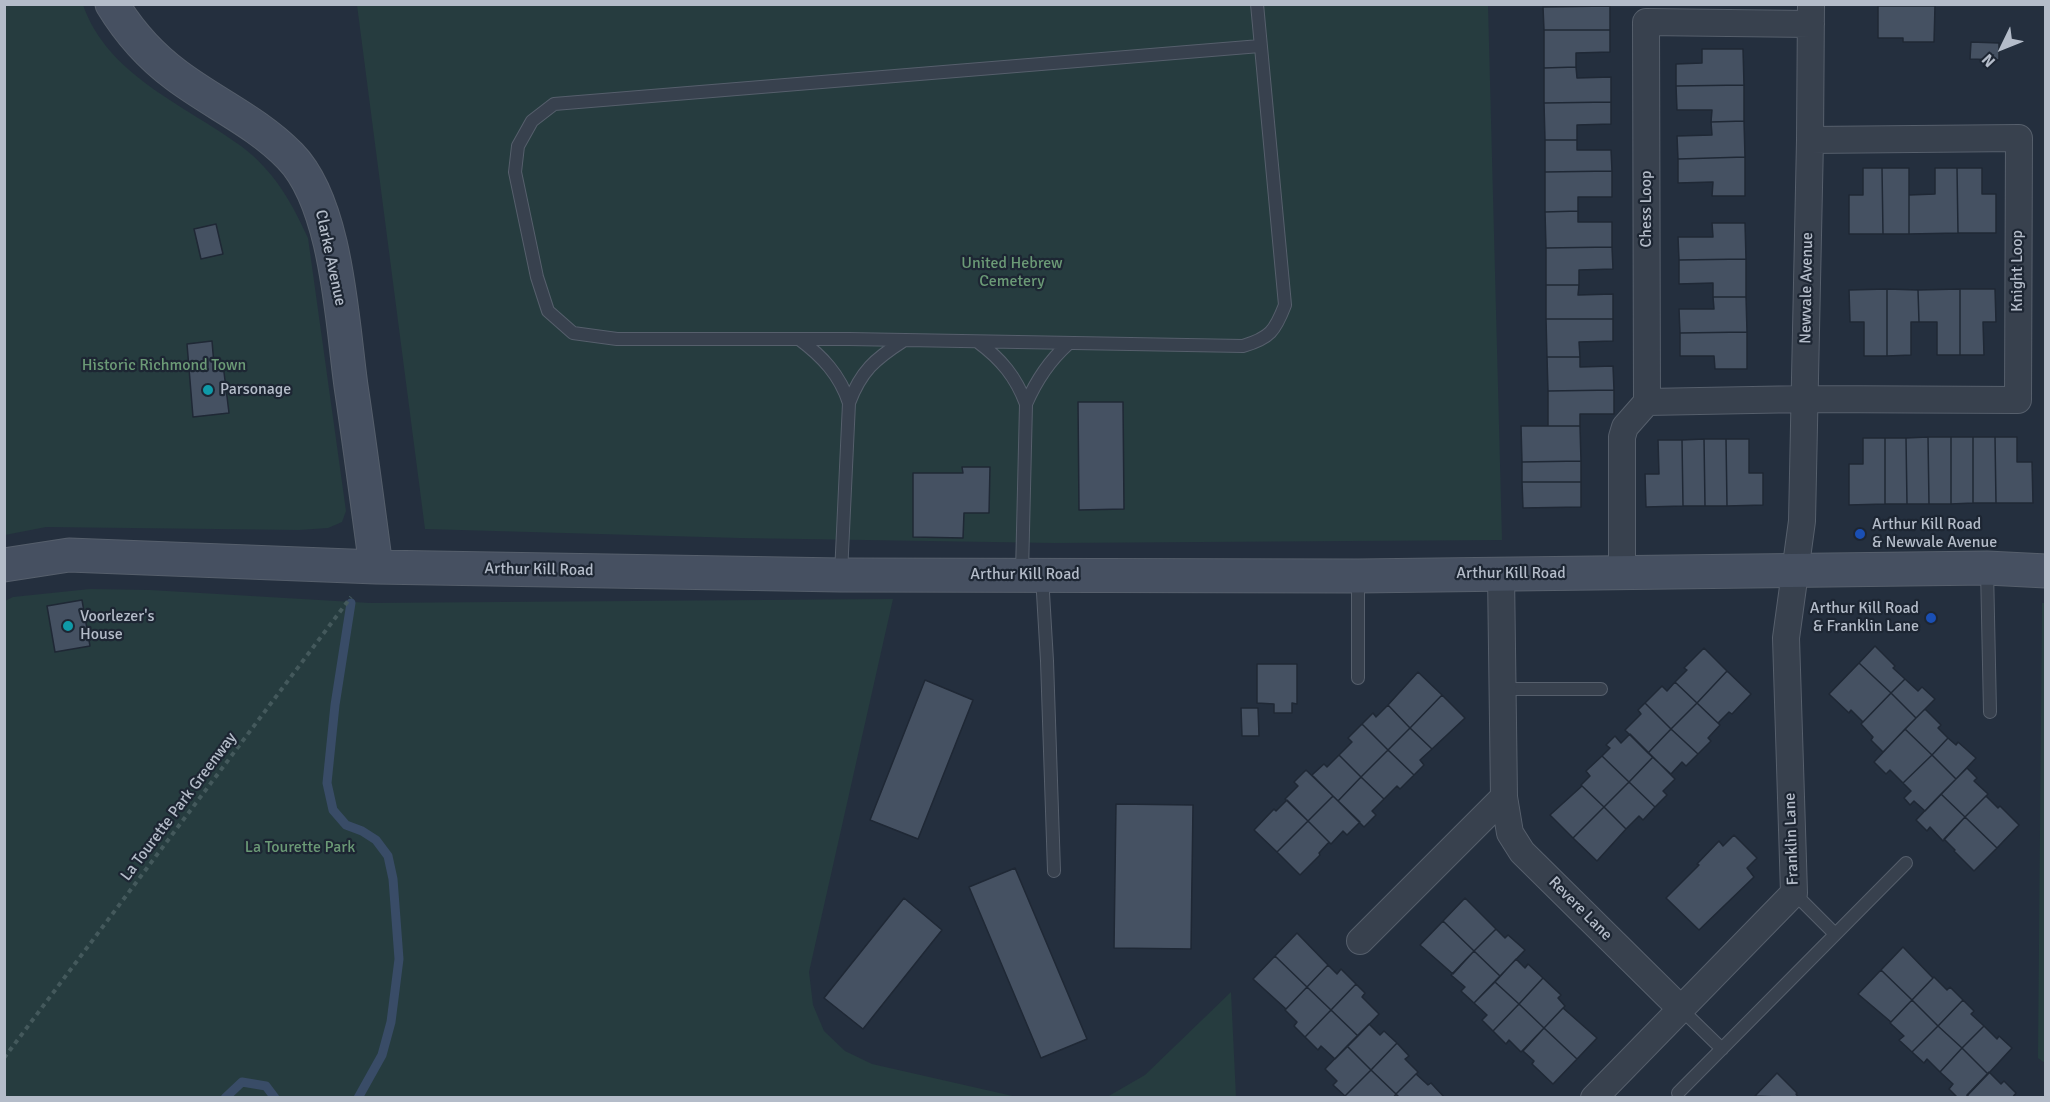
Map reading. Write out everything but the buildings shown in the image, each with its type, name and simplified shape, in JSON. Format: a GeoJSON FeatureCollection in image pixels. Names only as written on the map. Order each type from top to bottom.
{"type":"FeatureCollection","features":[{"type":"Feature","properties":{"kind":"street","name":"Clarke Avenue"},"geometry":{"type":"LineString","coordinates":[[112,4],[124,24],[149,53],[176,75],[271,138],[292,158],[310,184],[324,218],[336,274],[370,567]]}},
{"type":"Feature","properties":{"kind":"street","name":"Newvale Avenue"},"geometry":{"type":"LineString","coordinates":[[1794,571],[1802,521],[1811,14]]}},
{"type":"Feature","properties":{"kind":"street","name":"Chess Loop"},"geometry":{"type":"LineString","coordinates":[[1647,402],[1646,22],[1811,14]]}},
{"type":"Feature","properties":{"kind":"street","name":"Knight Loop"},"geometry":{"type":"LineString","coordinates":[[1805,399],[2018,400],[2019,138],[1810,140]]}},
{"type":"Feature","properties":{"kind":"street"},"geometry":{"type":"LineString","coordinates":[[1623,573],[1622,437],[1625,427],[1647,402],[1805,399]]}},
{"type":"Feature","properties":{"kind":"street","name":"Arthur Kill Road"},"geometry":{"type":"LineString","coordinates":[[4,565],[69,555],[370,567],[841,575],[1358,576],[1987,568],[2046,571]]}},
{"type":"Feature","properties":{"kind":"street","name":"Franklin Lane"},"geometry":{"type":"LineString","coordinates":[[1594,1098],[1794,893],[1786,638],[1794,571]]}},
{"type":"Feature","properties":{"kind":"street","name":"Revere Lane"},"geometry":{"type":"LineString","coordinates":[[1501,574],[1504,797],[1509,833],[1522,852],[1681,1009]]}},
{"type":"Feature","properties":{"kind":"street"},"geometry":{"type":"LineString","coordinates":[[1360,940],[1504,797]]}},
{"type":"Feature","properties":{"kind":"lane"},"geometry":{"type":"LineString","coordinates":[[1257,4],[1285,305],[1276,328],[1262,341],[1243,346],[903,340],[617,339],[573,333],[548,311],[537,277],[515,172],[518,146],[532,121],[554,104],[1260,46]]}},
{"type":"Feature","properties":{"kind":"lane"},"geometry":{"type":"LineString","coordinates":[[800,339],[826,362],[838,378],[849,403]]}},
{"type":"Feature","properties":{"kind":"lane"},"geometry":{"type":"LineString","coordinates":[[841,575],[849,403],[857,382],[870,366],[903,340]]}},
{"type":"Feature","properties":{"kind":"lane"},"geometry":{"type":"LineString","coordinates":[[978,342],[1005,365],[1026,404],[1032,575],[1047,662],[1054,871]]}},
{"type":"Feature","properties":{"kind":"lane"},"geometry":{"type":"LineString","coordinates":[[1026,404],[1045,369],[1068,344]]}},
{"type":"Feature","properties":{"kind":"lane"},"geometry":{"type":"LineString","coordinates":[[1987,568],[1990,712]]}},
{"type":"Feature","properties":{"kind":"lane"},"geometry":{"type":"LineString","coordinates":[[1358,576],[1358,678]]}},
{"type":"Feature","properties":{"kind":"lane"},"geometry":{"type":"LineString","coordinates":[[1503,688],[1600,689]]}},
{"type":"Feature","properties":{"kind":"lane"},"geometry":{"type":"LineString","coordinates":[[1678,1093],[1906,863]]}},
{"type":"Feature","properties":{"kind":"lane"},"geometry":{"type":"LineString","coordinates":[[1794,893],[1835,934]]}},
{"type":"Feature","properties":{"kind":"lane"},"geometry":{"type":"LineString","coordinates":[[1681,1009],[1722,1049]]}},
{"type":"Feature","properties":{"kind":"path","name":"La Tourette Park Greenway"},"geometry":{"type":"LineString","coordinates":[[4,1058],[352,597],[370,567]]}},
{"type":"Feature","properties":{"kind":"green space","name":"Historic Richmond Town"},"geometry":{"type":"Polygon","coordinates":[[[5,5],[83,5],[95,30],[110,51],[129,70],[150,87],[241,146],[263,166],[280,187],[308,238],[346,511],[342,522],[328,528],[299,530],[46,527],[5,535],[5,5]]]}},
{"type":"Feature","properties":{"kind":"green space","name":"United Hebrew Cemetery"},"geometry":{"type":"Polygon","coordinates":[[[357,5],[1488,5],[1502,540],[1054,543],[739,538],[425,529],[357,5]]]}},
{"type":"Feature","properties":{"kind":"green space","name":"La Tourette Park"},"geometry":{"type":"Polygon","coordinates":[[[90,589],[150,590],[370,603],[893,599],[809,972],[813,1005],[824,1031],[845,1051],[872,1064],[1017,1097],[5,1098],[5,601],[13,597],[90,589]]]}},
{"type":"Feature","properties":{"kind":"green space"},"geometry":{"type":"Polygon","coordinates":[[[2042,603],[2046,603],[2045,1063],[2038,1058],[2042,603]]]}},
{"type":"Feature","properties":{"kind":"green space"},"geometry":{"type":"Polygon","coordinates":[[[1231,992],[1236,1097],[1107,1097],[1145,1075],[1231,992]]]}},
{"type":"Feature","properties":{"kind":"waterway"},"geometry":{"type":"LineString","coordinates":[[351,603],[335,705],[327,783],[333,810],[346,825],[376,840],[388,856],[393,879],[399,959],[391,1022],[382,1055],[358,1098]]}},
{"type":"Feature","properties":{"kind":"waterway"},"geometry":{"type":"LineString","coordinates":[[225,1098],[242,1082],[266,1086],[275,1098]]}},
{"type":"Feature","properties":{"kind":"place","name":"Parsonage"},"geometry":{"type":"Point","coordinates":[208,390]}},
{"type":"Feature","properties":{"kind":"place","name":"Arthur Kill Road & Newvale Avenue"},"geometry":{"type":"Point","coordinates":[1860,534]}},
{"type":"Feature","properties":{"kind":"place","name":"Arthur Kill Road & Franklin Lane"},"geometry":{"type":"Point","coordinates":[1931,618]}},
{"type":"Feature","properties":{"kind":"place","name":"Voorlezer's House"},"geometry":{"type":"Point","coordinates":[68,626]}}]}
